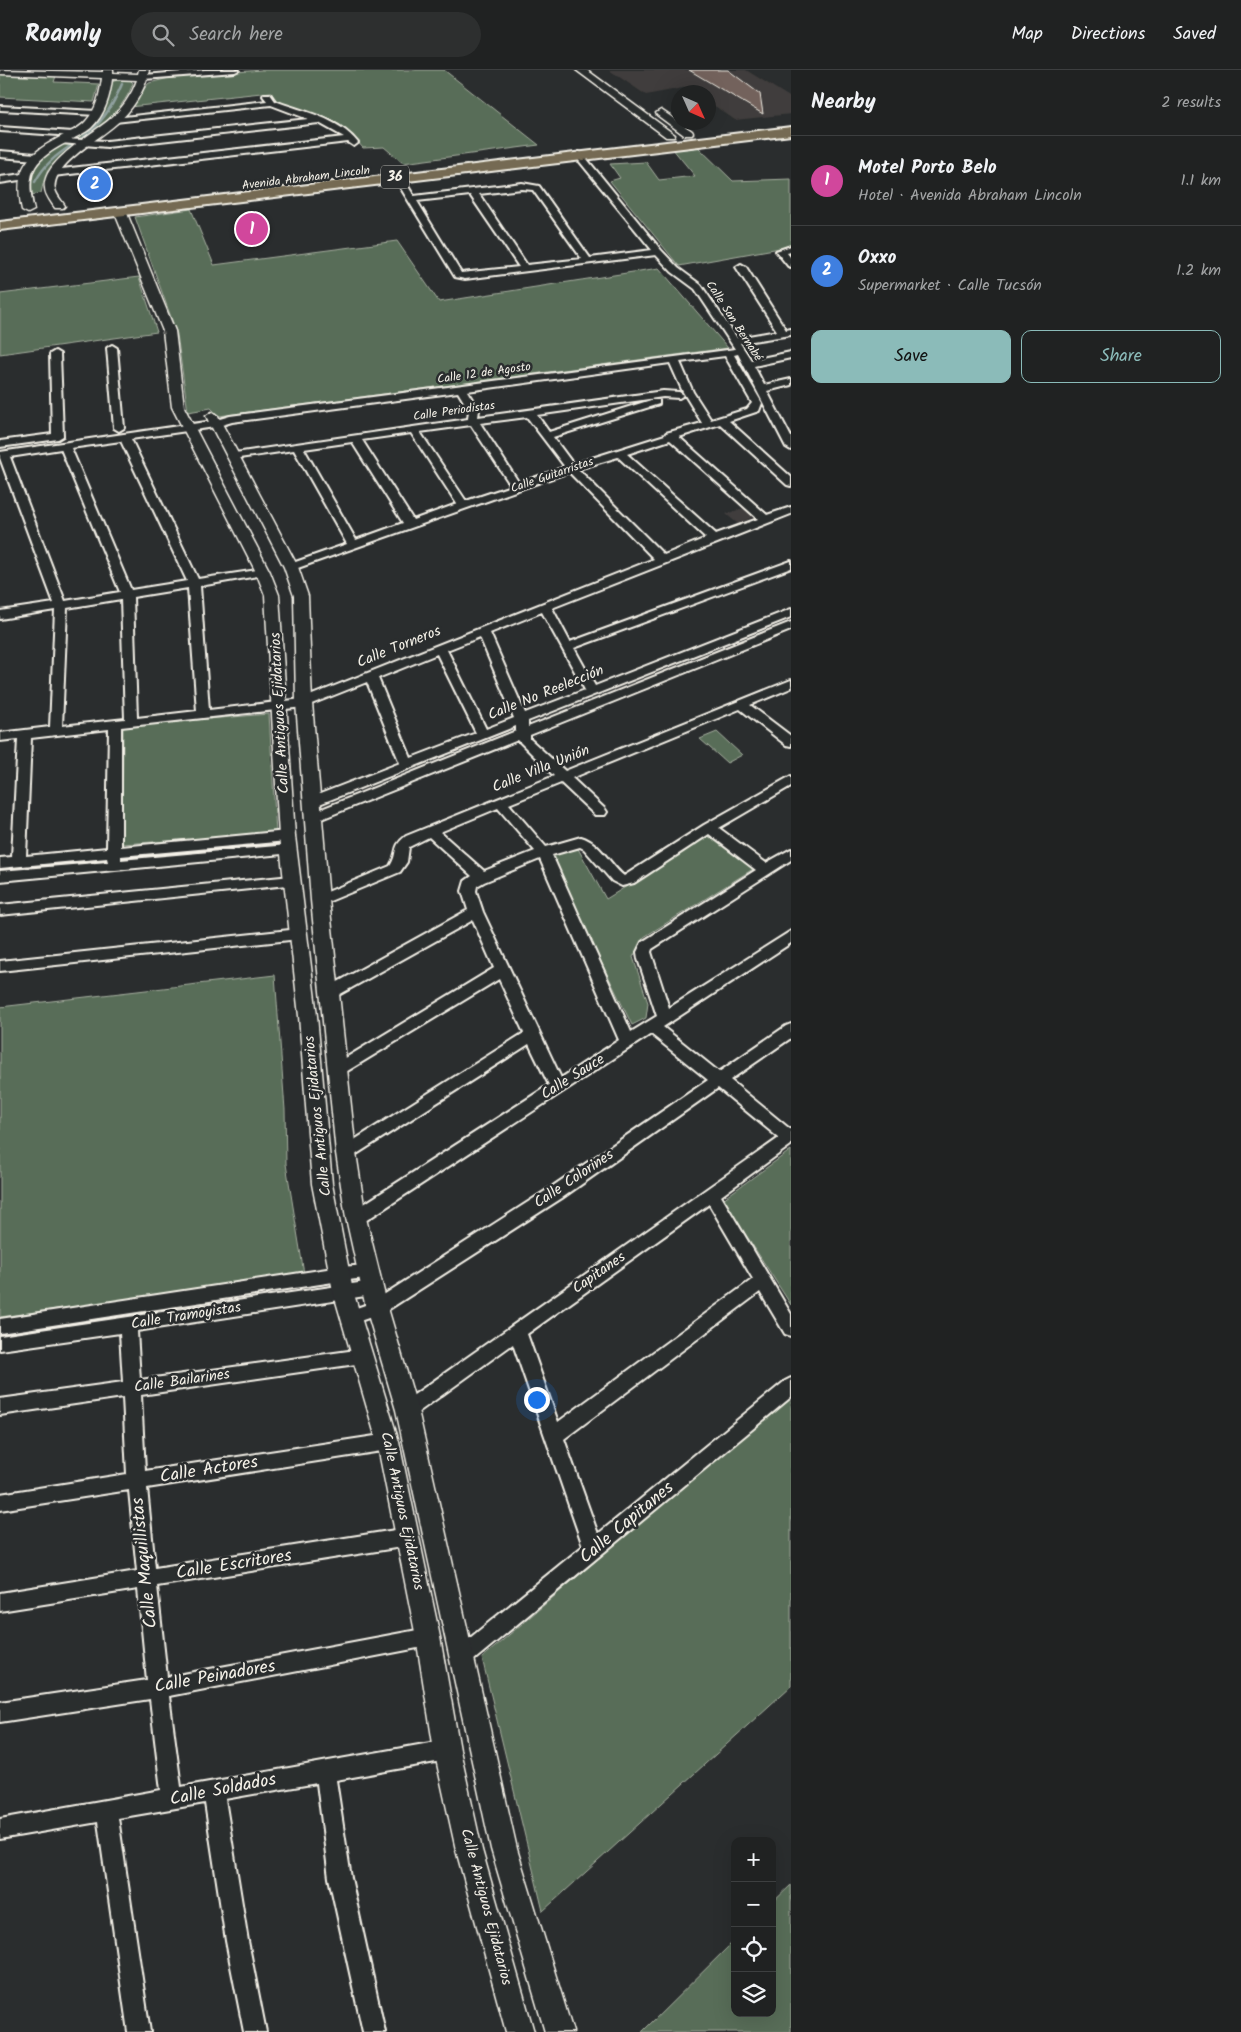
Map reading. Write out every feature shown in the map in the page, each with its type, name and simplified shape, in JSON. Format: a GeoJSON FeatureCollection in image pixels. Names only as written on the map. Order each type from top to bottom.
{"type":"FeatureCollection","features":[{"type":"Feature","properties":{"kind":"main road","name":"Avenida Abraham Lincoln"},"geometry":{"type":"LineString","coordinates":[[0,214],[34,202],[59,206],[654,142],[670,135],[791,120]]}},
{"type":"Feature","properties":{"kind":"main road","name":"36"},"geometry":{"type":"LineString","coordinates":[[0,226],[579,155],[654,142],[791,130]]}},
{"type":"Feature","properties":{"kind":"street"},"geometry":{"type":"LineString","coordinates":[[0,72],[144,73],[235,70]]}},
{"type":"Feature","properties":{"kind":"street"},"geometry":{"type":"LineString","coordinates":[[581,70],[670,135]]}},
{"type":"Feature","properties":{"kind":"street"},"geometry":{"type":"LineString","coordinates":[[108,73],[107,90],[97,113],[88,125],[36,157],[24,177],[23,193],[34,202],[47,194],[54,174],[69,156],[115,120],[136,91],[144,73]]}},
{"type":"Feature","properties":{"kind":"street"},"geometry":{"type":"LineString","coordinates":[[115,120],[269,100],[337,128],[357,146]]}},
{"type":"Feature","properties":{"kind":"street"},"geometry":{"type":"LineString","coordinates":[[649,105],[688,133]]}},
{"type":"Feature","properties":{"kind":"street"},"geometry":{"type":"LineString","coordinates":[[0,108],[97,113]]}},
{"type":"Feature","properties":{"kind":"street"},"geometry":{"type":"LineString","coordinates":[[61,141],[107,144],[321,120]]}},
{"type":"Feature","properties":{"kind":"street"},"geometry":{"type":"LineString","coordinates":[[0,129],[73,134]]}},
{"type":"Feature","properties":{"kind":"street"},"geometry":{"type":"LineString","coordinates":[[54,174],[350,139]]}},
{"type":"Feature","properties":{"kind":"street"},"geometry":{"type":"LineString","coordinates":[[0,154],[36,157]]}},
{"type":"Feature","properties":{"kind":"street","name":"Calle San Bernabé"},"geometry":{"type":"LineString","coordinates":[[579,155],[658,252],[675,270],[698,287],[741,351],[791,446]]}},
{"type":"Feature","properties":{"kind":"street"},"geometry":{"type":"LineString","coordinates":[[0,180],[24,177]]}},
{"type":"Feature","properties":{"kind":"street"},"geometry":{"type":"LineString","coordinates":[[398,177],[458,275],[465,276],[658,252]]}},
{"type":"Feature","properties":{"kind":"street"},"geometry":{"type":"LineString","coordinates":[[411,199],[522,186],[536,188],[588,261]]}},
{"type":"Feature","properties":{"kind":"street"},"geometry":{"type":"LineString","coordinates":[[50,189],[59,206]]}},
{"type":"Feature","properties":{"kind":"street"},"geometry":{"type":"LineString","coordinates":[[473,192],[525,269]]}},
{"type":"Feature","properties":{"kind":"street","name":"Calle Antiguos Ejidatarios"},"geometry":{"type":"LineString","coordinates":[[120,211],[169,330],[178,407],[272,595],[288,843],[299,934],[322,1184],[342,1283],[388,1442],[428,1637],[447,1750],[468,1850],[520,2032]]}},
{"type":"Feature","properties":{"kind":"street"},"geometry":{"type":"LineString","coordinates":[[786,250],[791,264]]}},
{"type":"Feature","properties":{"kind":"street"},"geometry":{"type":"LineString","coordinates":[[734,341],[787,333],[741,267]]}},
{"type":"Feature","properties":{"kind":"street"},"geometry":{"type":"LineString","coordinates":[[112,348],[122,432],[194,584],[203,714]]}},
{"type":"Feature","properties":{"kind":"street","name":"Calle 12 de Agosto"},"geometry":{"type":"LineString","coordinates":[[1,451],[185,423],[461,389],[741,351]]}},
{"type":"Feature","properties":{"kind":"street","name":"Calle Guitarristas"},"geometry":{"type":"LineString","coordinates":[[291,567],[571,468],[707,423],[751,411],[758,403],[728,353]]}},
{"type":"Feature","properties":{"kind":"street"},"geometry":{"type":"LineString","coordinates":[[55,354],[61,441],[127,595],[131,722]]}},
{"type":"Feature","properties":{"kind":"street"},"geometry":{"type":"LineString","coordinates":[[748,364],[791,355]]}},
{"type":"Feature","properties":{"kind":"street"},"geometry":{"type":"LineString","coordinates":[[674,360],[684,394],[707,423]]}},
{"type":"Feature","properties":{"kind":"street"},"geometry":{"type":"LineString","coordinates":[[761,389],[791,382]]}},
{"type":"Feature","properties":{"kind":"street"},"geometry":{"type":"LineString","coordinates":[[461,389],[474,410],[473,420],[517,487]]}},
{"type":"Feature","properties":{"kind":"street","name":"Calle Periodistas"},"geometry":{"type":"LineString","coordinates":[[232,456],[529,412],[663,394],[684,394]]}},
{"type":"Feature","properties":{"kind":"street"},"geometry":{"type":"LineString","coordinates":[[547,436],[684,394]]}},
{"type":"Feature","properties":{"kind":"street"},"geometry":{"type":"LineString","coordinates":[[529,412],[571,468],[662,560]]}},
{"type":"Feature","properties":{"kind":"street"},"geometry":{"type":"LineString","coordinates":[[721,419],[791,483]]}},
{"type":"Feature","properties":{"kind":"street"},"geometry":{"type":"LineString","coordinates":[[778,422],[791,419]]}},
{"type":"Feature","properties":{"kind":"street","name":"Calle Antiguos Ejidatarios"},"geometry":{"type":"LineString","coordinates":[[219,420],[232,456],[291,567],[301,596],[304,703],[320,900],[339,1069],[346,1153],[356,1218],[377,1308],[408,1410],[504,1848],[559,2032]]}},
{"type":"Feature","properties":{"kind":"street"},"geometry":{"type":"LineString","coordinates":[[413,429],[464,506]]}},
{"type":"Feature","properties":{"kind":"street"},"geometry":{"type":"LineString","coordinates":[[670,435],[765,519]]}},
{"type":"Feature","properties":{"kind":"street"},"geometry":{"type":"LineString","coordinates":[[356,438],[410,525]]}},
{"type":"Feature","properties":{"kind":"street"},"geometry":{"type":"LineString","coordinates":[[297,446],[353,545]]}},
{"type":"Feature","properties":{"kind":"street"},"geometry":{"type":"LineString","coordinates":[[1,451],[61,606],[56,730]]}},
{"type":"Feature","properties":{"kind":"street"},"geometry":{"type":"LineString","coordinates":[[619,452],[714,539]]}},
{"type":"Feature","properties":{"kind":"street","name":"Calle Torneros"},"geometry":{"type":"LineString","coordinates":[[0,737],[304,703],[791,510]]}},
{"type":"Feature","properties":{"kind":"street"},"geometry":{"type":"LineString","coordinates":[[567,647],[791,564]]}},
{"type":"Feature","properties":{"kind":"street"},"geometry":{"type":"LineString","coordinates":[[0,616],[262,572]]}},
{"type":"Feature","properties":{"kind":"street"},"geometry":{"type":"LineString","coordinates":[[545,606],[592,692]]}},
{"type":"Feature","properties":{"kind":"street","name":"Calle No Reelección"},"geometry":{"type":"LineString","coordinates":[[313,810],[407,765],[791,614]]}},
{"type":"Feature","properties":{"kind":"street","name":"Calle No Reelección"},"geometry":{"type":"LineString","coordinates":[[313,810],[522,734],[791,626]]}},
{"type":"Feature","properties":{"kind":"street"},"geometry":{"type":"LineString","coordinates":[[483,631],[521,720],[522,734],[529,746],[600,812]]}},
{"type":"Feature","properties":{"kind":"street"},"geometry":{"type":"LineString","coordinates":[[440,648],[483,735]]}},
{"type":"Feature","properties":{"kind":"street"},"geometry":{"type":"LineString","coordinates":[[371,676],[407,765]]}},
{"type":"Feature","properties":{"kind":"street","name":"Calle Villa Unión"},"geometry":{"type":"LineString","coordinates":[[320,900],[395,869],[398,866],[403,845],[406,842],[791,684]]}},
{"type":"Feature","properties":{"kind":"street"},"geometry":{"type":"LineString","coordinates":[[741,704],[791,741]]}},
{"type":"Feature","properties":{"kind":"street"},"geometry":{"type":"LineString","coordinates":[[114,858],[115,724]]}},
{"type":"Feature","properties":{"kind":"street"},"geometry":{"type":"LineString","coordinates":[[18,861],[25,734]]}},
{"type":"Feature","properties":{"kind":"street"},"geometry":{"type":"LineString","coordinates":[[558,1086],[532,1035],[476,912],[469,887],[474,881],[482,877],[544,853],[581,842],[589,846],[613,875],[622,881],[628,880],[709,828],[791,780]]}},
{"type":"Feature","properties":{"kind":"street"},"geometry":{"type":"LineString","coordinates":[[501,803],[544,853],[628,1043]]}},
{"type":"Feature","properties":{"kind":"street"},"geometry":{"type":"LineString","coordinates":[[709,828],[766,870]]}},
{"type":"Feature","properties":{"kind":"street"},"geometry":{"type":"LineString","coordinates":[[432,832],[482,877]]}},
{"type":"Feature","properties":{"kind":"street"},"geometry":{"type":"LineString","coordinates":[[0,863],[114,858],[288,843]]}},
{"type":"Feature","properties":{"kind":"street"},"geometry":{"type":"LineString","coordinates":[[790,1137],[719,1079],[659,1023],[644,952],[647,946],[791,854]]}},
{"type":"Feature","properties":{"kind":"street"},"geometry":{"type":"LineString","coordinates":[[0,876],[114,858]]}},
{"type":"Feature","properties":{"kind":"street"},"geometry":{"type":"LineString","coordinates":[[0,910],[292,881]]}},
{"type":"Feature","properties":{"kind":"street"},"geometry":{"type":"LineString","coordinates":[[330,993],[476,912]]}},
{"type":"Feature","properties":{"kind":"street"},"geometry":{"type":"LineString","coordinates":[[0,966],[299,934]]}},
{"type":"Feature","properties":{"kind":"street","name":"Calle Sauce"},"geometry":{"type":"LineString","coordinates":[[356,1218],[791,936]]}},
{"type":"Feature","properties":{"kind":"street"},"geometry":{"type":"LineString","coordinates":[[339,1069],[502,970]]}},
{"type":"Feature","properties":{"kind":"street","name":"Calle Colorines"},"geometry":{"type":"LineString","coordinates":[[351,1317],[377,1308],[556,1193],[791,1030]]}},
{"type":"Feature","properties":{"kind":"street"},"geometry":{"type":"LineString","coordinates":[[346,1153],[532,1035]]}},
{"type":"Feature","properties":{"kind":"street","name":"Capitanes"},"geometry":{"type":"LineString","coordinates":[[408,1410],[518,1330],[712,1195],[790,1137]]}},
{"type":"Feature","properties":{"kind":"street"},"geometry":{"type":"LineString","coordinates":[[712,1195],[791,1329]]}},
{"type":"Feature","properties":{"kind":"street","name":"Calle Tramoyistas"},"geometry":{"type":"LineString","coordinates":[[0,1326],[370,1280]]}},
{"type":"Feature","properties":{"kind":"street"},"geometry":{"type":"LineString","coordinates":[[555,1435],[762,1281]]}},
{"type":"Feature","properties":{"kind":"street","name":"Calle Tramoyistas"},"geometry":{"type":"LineString","coordinates":[[0,1343],[128,1325],[342,1283]]}},
{"type":"Feature","properties":{"kind":"street","name":"Calle Maquillistas"},"geometry":{"type":"LineString","coordinates":[[128,1325],[137,1482],[158,1688],[172,1800]]}},
{"type":"Feature","properties":{"kind":"street"},"geometry":{"type":"LineString","coordinates":[[518,1330],[594,1550]]}},
{"type":"Feature","properties":{"kind":"street","name":"Calle Bailarines"},"geometry":{"type":"LineString","coordinates":[[0,1407],[363,1356]]}},
{"type":"Feature","properties":{"kind":"street","name":"Calle Capitanes"},"geometry":{"type":"LineString","coordinates":[[461,1658],[791,1386]]}},
{"type":"Feature","properties":{"kind":"street","name":"Calle Actores"},"geometry":{"type":"LineString","coordinates":[[0,1502],[388,1442]]}},
{"type":"Feature","properties":{"kind":"street","name":"Calle Escritores"},"geometry":{"type":"LineString","coordinates":[[0,1602],[148,1580],[408,1537]]}},
{"type":"Feature","properties":{"kind":"street","name":"Calle Peinadores"},"geometry":{"type":"LineString","coordinates":[[0,1712],[158,1688],[428,1637]]}},
{"type":"Feature","properties":{"kind":"street","name":"Calle Soldados"},"geometry":{"type":"LineString","coordinates":[[0,1829],[107,1812],[325,1770],[447,1750]]}},
{"type":"Feature","properties":{"kind":"street"},"geometry":{"type":"LineString","coordinates":[[325,1770],[340,1878],[374,2032]]}},
{"type":"Feature","properties":{"kind":"street"},"geometry":{"type":"LineString","coordinates":[[214,1792],[237,1941],[255,2032]]}},
{"type":"Feature","properties":{"kind":"street"},"geometry":{"type":"LineString","coordinates":[[107,1812],[139,2032]]}},
{"type":"Feature","properties":{"kind":"shaded area"},"geometry":{"type":"Polygon","coordinates":[[[609,70],[746,70],[791,98],[791,114],[735,120],[716,107],[716,85],[671,85],[671,90],[646,95],[609,70]]]}},
{"type":"Feature","properties":{"kind":"shaded area"},"geometry":{"type":"Polygon","coordinates":[[[744,508],[753,517],[738,524],[726,514],[744,508]]]}},
{"type":"Feature","properties":{"kind":"green space"},"geometry":{"type":"Polygon","coordinates":[[[262,70],[444,70],[539,145],[403,163],[384,147],[363,148],[348,131],[330,120],[278,104],[271,92],[129,107],[149,83],[173,77],[262,70]]]}},
{"type":"Feature","properties":{"kind":"green space"},"geometry":{"type":"Polygon","coordinates":[[[0,74],[56,76],[54,82],[99,84],[94,102],[0,97],[0,74]]]}},
{"type":"Feature","properties":{"kind":"green space"},"geometry":{"type":"Polygon","coordinates":[[[120,79],[130,80],[133,83],[119,108],[106,122],[83,140],[73,139],[104,110],[112,82],[120,79]]]}},
{"type":"Feature","properties":{"kind":"green space"},"geometry":{"type":"Polygon","coordinates":[[[62,144],[70,144],[73,147],[48,169],[41,193],[31,195],[27,193],[35,162],[62,144]]]}},
{"type":"Feature","properties":{"kind":"green space"},"geometry":{"type":"Polygon","coordinates":[[[697,146],[733,181],[791,179],[791,246],[679,266],[610,181],[620,178],[610,164],[646,162],[659,180],[695,176],[672,148],[697,146]]]}},
{"type":"Feature","properties":{"kind":"green space"},"geometry":{"type":"Polygon","coordinates":[[[191,209],[214,265],[397,241],[439,302],[659,268],[728,348],[219,416],[211,408],[188,412],[177,334],[135,217],[191,209]]]}},
{"type":"Feature","properties":{"kind":"green space"},"geometry":{"type":"Polygon","coordinates":[[[139,277],[157,332],[0,354],[0,294],[139,277]]]}},
{"type":"Feature","properties":{"kind":"green space"},"geometry":{"type":"Polygon","coordinates":[[[269,714],[276,834],[122,844],[123,726],[269,714]]]}},
{"type":"Feature","properties":{"kind":"green space"},"geometry":{"type":"Polygon","coordinates":[[[717,732],[742,755],[727,763],[700,739],[717,732]]]}},
{"type":"Feature","properties":{"kind":"green space"},"geometry":{"type":"Polygon","coordinates":[[[708,836],[753,869],[644,937],[633,957],[648,1003],[646,1018],[632,1025],[550,857],[576,845],[606,899],[708,836]]]}},
{"type":"Feature","properties":{"kind":"green space"},"geometry":{"type":"Polygon","coordinates":[[[275,975],[285,1110],[286,1164],[304,1274],[0,1317],[0,1007],[275,975]]]}},
{"type":"Feature","properties":{"kind":"green space"},"geometry":{"type":"Polygon","coordinates":[[[791,1150],[791,1305],[723,1199],[791,1150]]]}},
{"type":"Feature","properties":{"kind":"green space"},"geometry":{"type":"Polygon","coordinates":[[[791,1394],[791,1686],[543,1911],[482,1658],[791,1394]]]}},
{"type":"Feature","properties":{"kind":"green space"},"geometry":{"type":"Polygon","coordinates":[[[791,1885],[791,2032],[642,2032],[731,1944],[731,2017],[776,2017],[776,1899],[791,1885]]]}},
{"type":"Feature","properties":{"kind":"building"},"geometry":{"type":"Polygon","coordinates":[[[689,70],[728,70],[760,94],[763,114],[716,85],[689,70]]]}},
{"type":"Feature","properties":{"kind":"waterway"},"geometry":{"type":"LineString","coordinates":[[35,182],[54,158],[84,137],[102,120],[122,84]]}},
{"type":"Feature","properties":{"kind":"place","name":"Oxxo"},"geometry":{"type":"Point","coordinates":[95,184]}},
{"type":"Feature","properties":{"kind":"place","name":"Motel Porto Belo"},"geometry":{"type":"Point","coordinates":[252,229]}}]}
